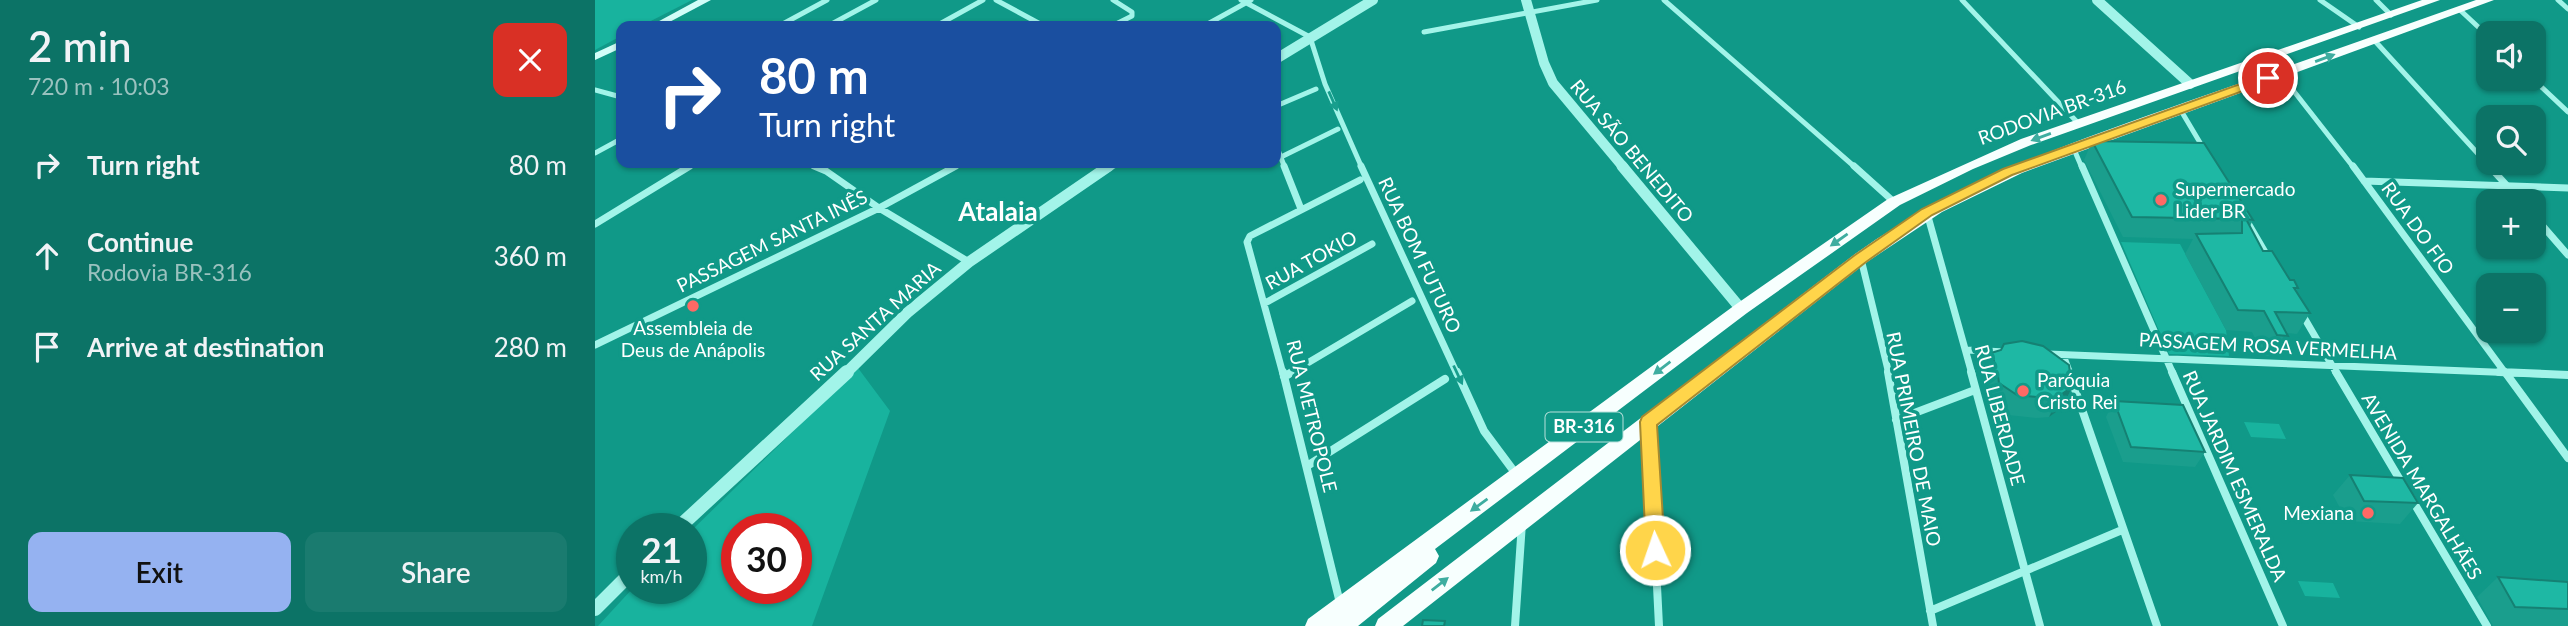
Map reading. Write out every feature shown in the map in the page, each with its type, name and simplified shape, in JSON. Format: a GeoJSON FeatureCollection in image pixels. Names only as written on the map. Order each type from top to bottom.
{"type":"FeatureCollection","features":[{"type":"Feature","properties":{"kind":"highway","name":"RODOVIA BR-316"},"geometry":{"type":"LineString","coordinates":[[1518,476],[1716,327],[1894,202],[1968,166],[2078,123],[2434,0]]}},
{"type":"Feature","properties":{"kind":"highway","name":"RODOVIA BR-316"},"geometry":{"type":"LineString","coordinates":[[1927,212],[2007,172],[2073,146],[2197,103],[2283,77],[2466,5],[2488,0]]}},
{"type":"Feature","properties":{"kind":"highway"},"geometry":{"type":"LineString","coordinates":[[2283,77],[2270,63],[2329,42],[2341,33]]}},
{"type":"Feature","properties":{"kind":"highway"},"geometry":{"type":"LineString","coordinates":[[2197,103],[2208,92],[2248,77],[2240,67]]}},
{"type":"Feature","properties":{"kind":"highway","name":"BR-316"},"geometry":{"type":"LineString","coordinates":[[1386,626],[1861,258],[1927,212]]}},
{"type":"Feature","properties":{"kind":"highway","name":"BR-316"},"geometry":{"type":"LineString","coordinates":[[1341,617],[1432,553],[1451,526],[1518,476]]}},
{"type":"Feature","properties":{"kind":"highway"},"geometry":{"type":"LineString","coordinates":[[1316,626],[1341,617]]}},
{"type":"Feature","properties":{"kind":"main road"},"geometry":{"type":"LineString","coordinates":[[665,21],[706,0]]}},
{"type":"Feature","properties":{"kind":"main road"},"geometry":{"type":"LineString","coordinates":[[595,57],[616,46]]}},
{"type":"Feature","properties":{"kind":"street"},"geometry":{"type":"LineString","coordinates":[[788,21],[827,0]]}},
{"type":"Feature","properties":{"kind":"street"},"geometry":{"type":"LineString","coordinates":[[837,21],[876,0]]}},
{"type":"Feature","properties":{"kind":"street"},"geometry":{"type":"LineString","coordinates":[[945,21],[983,0]]}},
{"type":"Feature","properties":{"kind":"street"},"geometry":{"type":"LineString","coordinates":[[996,0],[1035,21]]}},
{"type":"Feature","properties":{"kind":"street"},"geometry":{"type":"LineString","coordinates":[[1113,0],[1132,12],[1124,21]]}},
{"type":"Feature","properties":{"kind":"street"},"geometry":{"type":"LineString","coordinates":[[1281,56],[1371,0]]}},
{"type":"Feature","properties":{"kind":"street","name":"RUA SÃO BENEDITO"},"geometry":{"type":"LineString","coordinates":[[1526,0],[1533,13],[1545,65],[1553,83],[1741,309]]}},
{"type":"Feature","properties":{"kind":"street"},"geometry":{"type":"LineString","coordinates":[[1425,32],[1597,0]]}},
{"type":"Feature","properties":{"kind":"street"},"geometry":{"type":"LineString","coordinates":[[1664,0],[1894,202]]}},
{"type":"Feature","properties":{"kind":"street"},"geometry":{"type":"LineString","coordinates":[[1962,0],[2078,123]]}},
{"type":"Feature","properties":{"kind":"street"},"geometry":{"type":"LineString","coordinates":[[2097,0],[2190,84]]}},
{"type":"Feature","properties":{"kind":"street"},"geometry":{"type":"LineString","coordinates":[[2321,0],[2358,27]]}},
{"type":"Feature","properties":{"kind":"street"},"geometry":{"type":"LineString","coordinates":[[2376,0],[2391,15]]}},
{"type":"Feature","properties":{"kind":"street"},"geometry":{"type":"LineString","coordinates":[[2558,0],[2568,9]]}},
{"type":"Feature","properties":{"kind":"street"},"geometry":{"type":"LineString","coordinates":[[1212,21],[1246,1],[1310,37]]}},
{"type":"Feature","properties":{"kind":"street"},"geometry":{"type":"LineString","coordinates":[[2466,5],[2478,21]]}},
{"type":"Feature","properties":{"kind":"street","name":"RUA BOM FUTURO"},"geometry":{"type":"LineString","coordinates":[[1310,37],[1325,84],[1365,175],[1484,431],[1518,476]]}},
{"type":"Feature","properties":{"kind":"street"},"geometry":{"type":"LineString","coordinates":[[2374,40],[2510,189]]}},
{"type":"Feature","properties":{"kind":"street","name":"RUA DO FIO"},"geometry":{"type":"LineString","coordinates":[[2283,77],[2364,181],[2568,458]]}},
{"type":"Feature","properties":{"kind":"street"},"geometry":{"type":"LineString","coordinates":[[595,89],[616,95]]}},
{"type":"Feature","properties":{"kind":"street"},"geometry":{"type":"LineString","coordinates":[[1281,104],[1316,89]]}},
{"type":"Feature","properties":{"kind":"street"},"geometry":{"type":"LineString","coordinates":[[2546,91],[2568,112]]}},
{"type":"Feature","properties":{"kind":"street"},"geometry":{"type":"LineString","coordinates":[[2180,109],[2208,156]]}},
{"type":"Feature","properties":{"kind":"street"},"geometry":{"type":"LineString","coordinates":[[1338,129],[1281,157],[1301,209],[1360,180]]}},
{"type":"Feature","properties":{"kind":"street"},"geometry":{"type":"LineString","coordinates":[[595,153],[616,142]]}},
{"type":"Feature","properties":{"kind":"street","name":"RUA JARDIM ESMERALDA"},"geometry":{"type":"LineString","coordinates":[[2073,146],[2283,626]]}},
{"type":"Feature","properties":{"kind":"street"},"geometry":{"type":"LineString","coordinates":[[595,224],[689,168]]}},
{"type":"Feature","properties":{"kind":"street"},"geometry":{"type":"LineString","coordinates":[[818,168],[969,262]]}},
{"type":"Feature","properties":{"kind":"street","name":"PASSAGEM SANTA INÊS"},"geometry":{"type":"LineString","coordinates":[[595,345],[879,208],[953,168]]}},
{"type":"Feature","properties":{"kind":"street","name":"RUA SANTA MARIA"},"geometry":{"type":"LineString","coordinates":[[694,513],[885,337],[907,313],[969,262],[1107,168]]}},
{"type":"Feature","properties":{"kind":"street"},"geometry":{"type":"LineString","coordinates":[[2364,181],[2568,188]]}},
{"type":"Feature","properties":{"kind":"street","name":"RUA METROPOLE"},"geometry":{"type":"LineString","coordinates":[[1301,209],[1250,236],[1247,242],[1307,466],[1341,617]]}},
{"type":"Feature","properties":{"kind":"street","name":"RUA LIBERDADE"},"geometry":{"type":"LineString","coordinates":[[1927,212],[1967,350],[1975,390],[2040,626]]}},
{"type":"Feature","properties":{"kind":"street"},"geometry":{"type":"LineString","coordinates":[[2242,214],[2277,272]]}},
{"type":"Feature","properties":{"kind":"street"},"geometry":{"type":"LineString","coordinates":[[2546,230],[2568,255]]}},
{"type":"Feature","properties":{"kind":"street","name":"RUA TOKIO"},"geometry":{"type":"LineString","coordinates":[[1265,303],[1372,244]]}},
{"type":"Feature","properties":{"kind":"street","name":"RUA PRIMEIRO DE MAIO"},"geometry":{"type":"LineString","coordinates":[[1861,258],[1888,371],[1933,626]]}},
{"type":"Feature","properties":{"kind":"street"},"geometry":{"type":"LineString","coordinates":[[1284,377],[1412,301]]}},
{"type":"Feature","properties":{"kind":"street","name":"AVENIDA MARGALHÃES"},"geometry":{"type":"LineString","coordinates":[[2298,307],[2487,626]]}},
{"type":"Feature","properties":{"kind":"street"},"geometry":{"type":"LineString","coordinates":[[1967,350],[2008,352]]}},
{"type":"Feature","properties":{"kind":"street","name":"PASSAGEM ROSA VERMELHA"},"geometry":{"type":"LineString","coordinates":[[2035,353],[2568,375]]}},
{"type":"Feature","properties":{"kind":"street"},"geometry":{"type":"LineString","coordinates":[[2063,355],[2157,626]]}},
{"type":"Feature","properties":{"kind":"street"},"geometry":{"type":"LineString","coordinates":[[1307,466],[1445,379]]}},
{"type":"Feature","properties":{"kind":"street"},"geometry":{"type":"LineString","coordinates":[[1896,420],[1975,390]]}},
{"type":"Feature","properties":{"kind":"street"},"geometry":{"type":"LineString","coordinates":[[1649,422],[1660,626]]}},
{"type":"Feature","properties":{"kind":"street"},"geometry":{"type":"LineString","coordinates":[[1515,626],[1523,519]]}},
{"type":"Feature","properties":{"kind":"street"},"geometry":{"type":"LineString","coordinates":[[1930,611],[2122,530]]}},
{"type":"Feature","properties":{"kind":"street"},"geometry":{"type":"LineString","coordinates":[[595,609],[616,588]]}},
{"type":"Feature","properties":{"kind":"green space"},"geometry":{"type":"Polygon","coordinates":[[[595,0],[692,0],[651,21],[616,21],[616,39],[595,50],[595,0]]]}},
{"type":"Feature","properties":{"kind":"green space"},"geometry":{"type":"Polygon","coordinates":[[[2121,242],[2180,244],[2226,330],[2229,356],[2169,354],[2121,242]]]}},
{"type":"Feature","properties":{"kind":"green space"},"geometry":{"type":"Polygon","coordinates":[[[858,368],[890,411],[812,626],[598,626],[618,604],[707,604],[707,515],[858,368]]]}},
{"type":"Feature","properties":{"kind":"green space"},"geometry":{"type":"Polygon","coordinates":[[[2244,422],[2279,424],[2286,439],[2251,437],[2244,422]]]}},
{"type":"Feature","properties":{"kind":"green space"},"geometry":{"type":"Polygon","coordinates":[[[2298,581],[2333,583],[2340,598],[2305,596],[2298,581]]]}},
{"type":"Feature","properties":{"kind":"building"},"geometry":{"type":"Polygon","coordinates":[[[2092,141],[2204,143],[2253,220],[2246,219],[2263,251],[2272,251],[2290,280],[2294,280],[2298,288],[2294,288],[2310,313],[2275,312],[2288,336],[2277,335],[2264,311],[2238,310],[2196,234],[2242,233],[2242,219],[2132,217],[2092,141]]]}},
{"type":"Feature","properties":{"kind":"building"},"geometry":{"type":"Polygon","coordinates":[[[2022,341],[2043,346],[2069,365],[2072,387],[2059,396],[2046,398],[2017,395],[1999,383],[1998,375],[1991,370],[1994,361],[1991,353],[2001,350],[2004,344],[2022,341]]]}},
{"type":"Feature","properties":{"kind":"building"},"geometry":{"type":"Polygon","coordinates":[[[2114,401],[2183,405],[2205,452],[2131,447],[2114,401]]]}},
{"type":"Feature","properties":{"kind":"building"},"geometry":{"type":"Polygon","coordinates":[[[2350,475],[2403,478],[2418,503],[2364,501],[2350,475]]]}},
{"type":"Feature","properties":{"kind":"building"},"geometry":{"type":"Polygon","coordinates":[[[2498,577],[2568,582],[2568,609],[2515,607],[2498,577]]]}},
{"type":"Feature","properties":{"kind":"building"},"geometry":{"type":"Polygon","coordinates":[[[1423,620],[1445,621],[1444,626],[1422,626],[1423,620]]]}},
{"type":"Feature","properties":{"kind":"place","name":"Supermercado Lider BR"},"geometry":{"type":"Point","coordinates":[2161,200]}},
{"type":"Feature","properties":{"kind":"place","name":"Assembleia de Deus de Anápolis"},"geometry":{"type":"Point","coordinates":[693,306]}},
{"type":"Feature","properties":{"kind":"place","name":"Paróquia Cristo Rei"},"geometry":{"type":"Point","coordinates":[2023,391]}},
{"type":"Feature","properties":{"kind":"place","name":"Mexiana"},"geometry":{"type":"Point","coordinates":[2368,513]}},
{"type":"Feature","properties":{"kind":"district","name":"Atalaia"},"geometry":{"type":"Point","coordinates":[998,212]}},
{"type":"Feature","properties":{"kind":"route"},"geometry":{"type":"LineString","coordinates":[[1655,550],[1649,422],[1861,258],[1927,212],[2007,172],[2268,78]]}}]}
